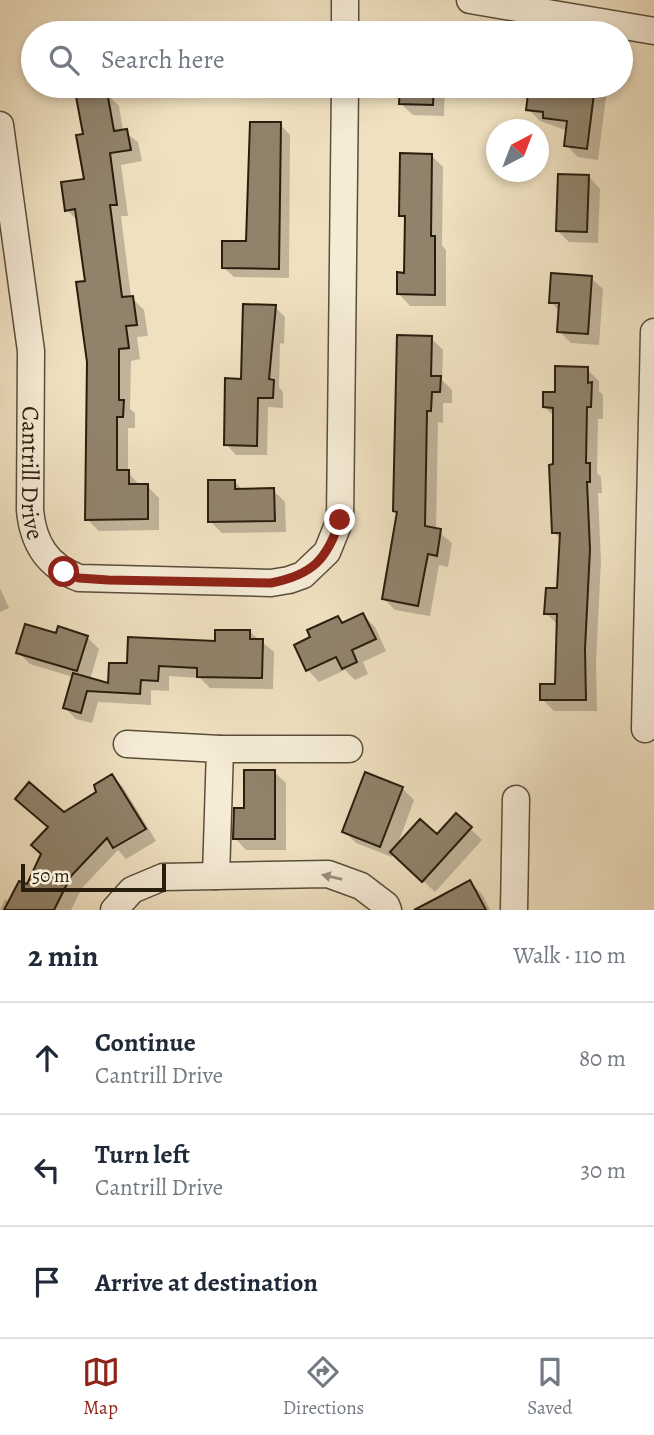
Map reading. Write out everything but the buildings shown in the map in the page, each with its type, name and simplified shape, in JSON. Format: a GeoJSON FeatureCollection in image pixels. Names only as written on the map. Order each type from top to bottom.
{"type":"FeatureCollection","features":[{"type":"Feature","properties":{"kind":"street"},"geometry":{"type":"LineString","coordinates":[[345,0],[345,21]]}},
{"type":"Feature","properties":{"kind":"street"},"geometry":{"type":"LineString","coordinates":[[470,0],[591,21]]}},
{"type":"Feature","properties":{"kind":"street"},"geometry":{"type":"LineString","coordinates":[[633,28],[654,32]]}},
{"type":"Feature","properties":{"kind":"street","name":"Cantrill Drive"},"geometry":{"type":"LineString","coordinates":[[0,125],[31,351],[30,510],[38,544],[48,559],[64,572],[79,578],[271,583],[303,575],[317,564],[331,545],[340,520],[345,98]]}},
{"type":"Feature","properties":{"kind":"street"},"geometry":{"type":"LineString","coordinates":[[645,729],[652,587],[654,332]]}},
{"type":"Feature","properties":{"kind":"street"},"geometry":{"type":"LineString","coordinates":[[127,744],[220,749],[349,749]]}},
{"type":"Feature","properties":{"kind":"street"},"geometry":{"type":"LineString","coordinates":[[216,876],[220,749]]}},
{"type":"Feature","properties":{"kind":"street"},"geometry":{"type":"LineString","coordinates":[[514,910],[516,799]]}},
{"type":"Feature","properties":{"kind":"street"},"geometry":{"type":"LineString","coordinates":[[114,910],[132,890],[163,877],[328,874],[361,886],[386,905],[388,910]]}},
{"type":"Feature","properties":{"kind":"route"},"geometry":{"type":"LineString","coordinates":[[64,572],[79,578],[108,580],[271,583],[289,580],[303,575],[317,564],[334,539],[340,520]]}}]}
